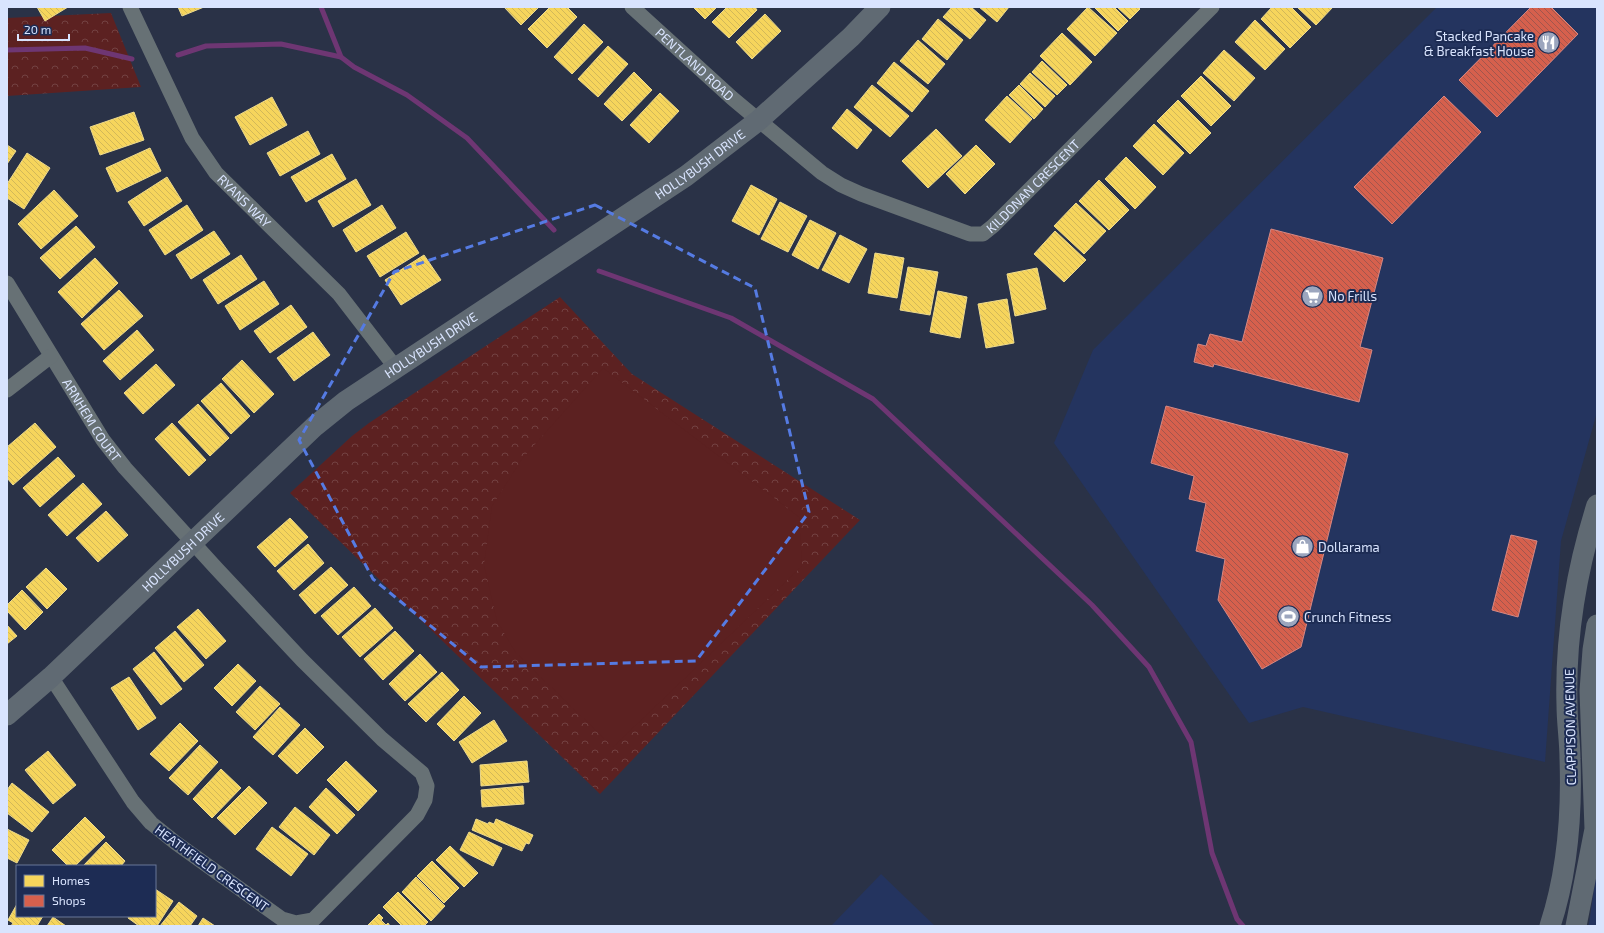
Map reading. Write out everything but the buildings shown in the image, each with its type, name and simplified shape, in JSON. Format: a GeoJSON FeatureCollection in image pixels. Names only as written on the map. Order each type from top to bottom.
{"type":"FeatureCollection","features":[{"type":"Feature","properties":{"kind":"street","name":"RYANS WAY"},"geometry":{"type":"LineString","coordinates":[[130,7],[161,69],[192,138],[216,173],[340,294],[396,368]]}},
{"type":"Feature","properties":{"kind":"street","name":"PENTLAND ROAD"},"geometry":{"type":"LineString","coordinates":[[632,7],[732,98],[759,120]]}},
{"type":"Feature","properties":{"kind":"street","name":"HOLLYBUSH DRIVE"},"geometry":{"type":"LineString","coordinates":[[7,715],[51,677],[194,543],[315,426],[346,401],[613,226],[686,176],[759,120],[851,37],[880,7]]}},
{"type":"Feature","properties":{"kind":"street","name":"KILDONAN CRESCENT"},"geometry":{"type":"LineString","coordinates":[[759,120],[822,173],[841,185],[866,197],[955,230],[970,234],[983,234],[1010,209],[1212,7]]}},
{"type":"Feature","properties":{"kind":"street","name":"ARNHEM COURT"},"geometry":{"type":"LineString","coordinates":[[7,283],[104,440],[125,468],[194,543]]}},
{"type":"Feature","properties":{"kind":"street"},"geometry":{"type":"LineString","coordinates":[[7,390],[51,356]]}},
{"type":"Feature","properties":{"kind":"street","name":"CLAPPISON AVENUE"},"geometry":{"type":"LineString","coordinates":[[1552,925],[1567,857],[1571,806],[1567,704],[1568,665],[1576,588],[1592,539],[1597,508]]}},
{"type":"Feature","properties":{"kind":"street","name":"HEATHFIELD CRESCENT"},"geometry":{"type":"LineString","coordinates":[[51,677],[133,802],[151,823],[176,843],[282,919],[296,923],[314,920],[417,815],[425,800],[427,786],[422,773],[382,739],[302,660],[194,543]]}},
{"type":"Feature","properties":{"kind":"street","name":"CLAPPISON AVENUE"},"geometry":{"type":"LineString","coordinates":[[1576,926],[1595,829],[1590,691],[1593,650],[1597,625]]}},
{"type":"Feature","properties":{"kind":"highlighted area"},"geometry":{"type":"Polygon","coordinates":[[[595,205],[755,288],[809,512],[696,661],[481,667],[373,579],[299,440],[394,272],[595,205]]]}},
{"type":"Feature","properties":{"kind":"shaded area"},"geometry":{"type":"Polygon","coordinates":[[[1437,7],[1597,7],[1597,412],[1561,541],[1545,762],[1303,707],[1249,723],[1054,443],[1093,350],[1437,7]]]}},
{"type":"Feature","properties":{"kind":"shaded area"},"geometry":{"type":"Polygon","coordinates":[[[1597,868],[1597,926],[1588,926],[1589,924],[1597,868]]]}},
{"type":"Feature","properties":{"kind":"shaded area"},"geometry":{"type":"Polygon","coordinates":[[[881,874],[935,926],[831,926],[881,874]]]}},
{"type":"Feature","properties":{"kind":"green space"},"geometry":{"type":"Polygon","coordinates":[[[111,13],[141,87],[7,96],[7,18],[111,13]]]}},
{"type":"Feature","properties":{"kind":"green space"},"geometry":{"type":"Polygon","coordinates":[[[560,297],[632,374],[860,520],[600,794],[290,493],[352,436],[369,423],[560,297]]]}},
{"type":"Feature","properties":{"kind":"green space"},"geometry":{"type":"Polygon","coordinates":[[[603,368],[799,517],[802,566],[613,747],[516,653],[497,621],[484,565],[492,506],[522,459],[603,368]]]}},
{"type":"Feature","properties":{"kind":"waterway"},"geometry":{"type":"LineString","coordinates":[[321,7],[341,57]]}},
{"type":"Feature","properties":{"kind":"waterway"},"geometry":{"type":"LineString","coordinates":[[178,55],[206,46],[281,44],[341,57],[354,67],[407,95],[467,138],[554,230]]}},
{"type":"Feature","properties":{"kind":"waterway"},"geometry":{"type":"LineString","coordinates":[[7,50],[85,48],[132,59]]}},
{"type":"Feature","properties":{"kind":"waterway"},"geometry":{"type":"LineString","coordinates":[[599,271],[731,318],[873,399],[1092,605],[1149,667],[1191,742],[1212,853],[1237,919],[1243,926]]}},
{"type":"Feature","properties":{"kind":"place","name":"Stacked Pancake & Breakfast House"},"geometry":{"type":"Point","coordinates":[1549,43]}},
{"type":"Feature","properties":{"kind":"place","name":"No Frills"},"geometry":{"type":"Point","coordinates":[1313,296]}},
{"type":"Feature","properties":{"kind":"place","name":"Dollarama"},"geometry":{"type":"Point","coordinates":[1302,547]}},
{"type":"Feature","properties":{"kind":"place","name":"Crunch Fitness"},"geometry":{"type":"Point","coordinates":[1289,617]}}]}
